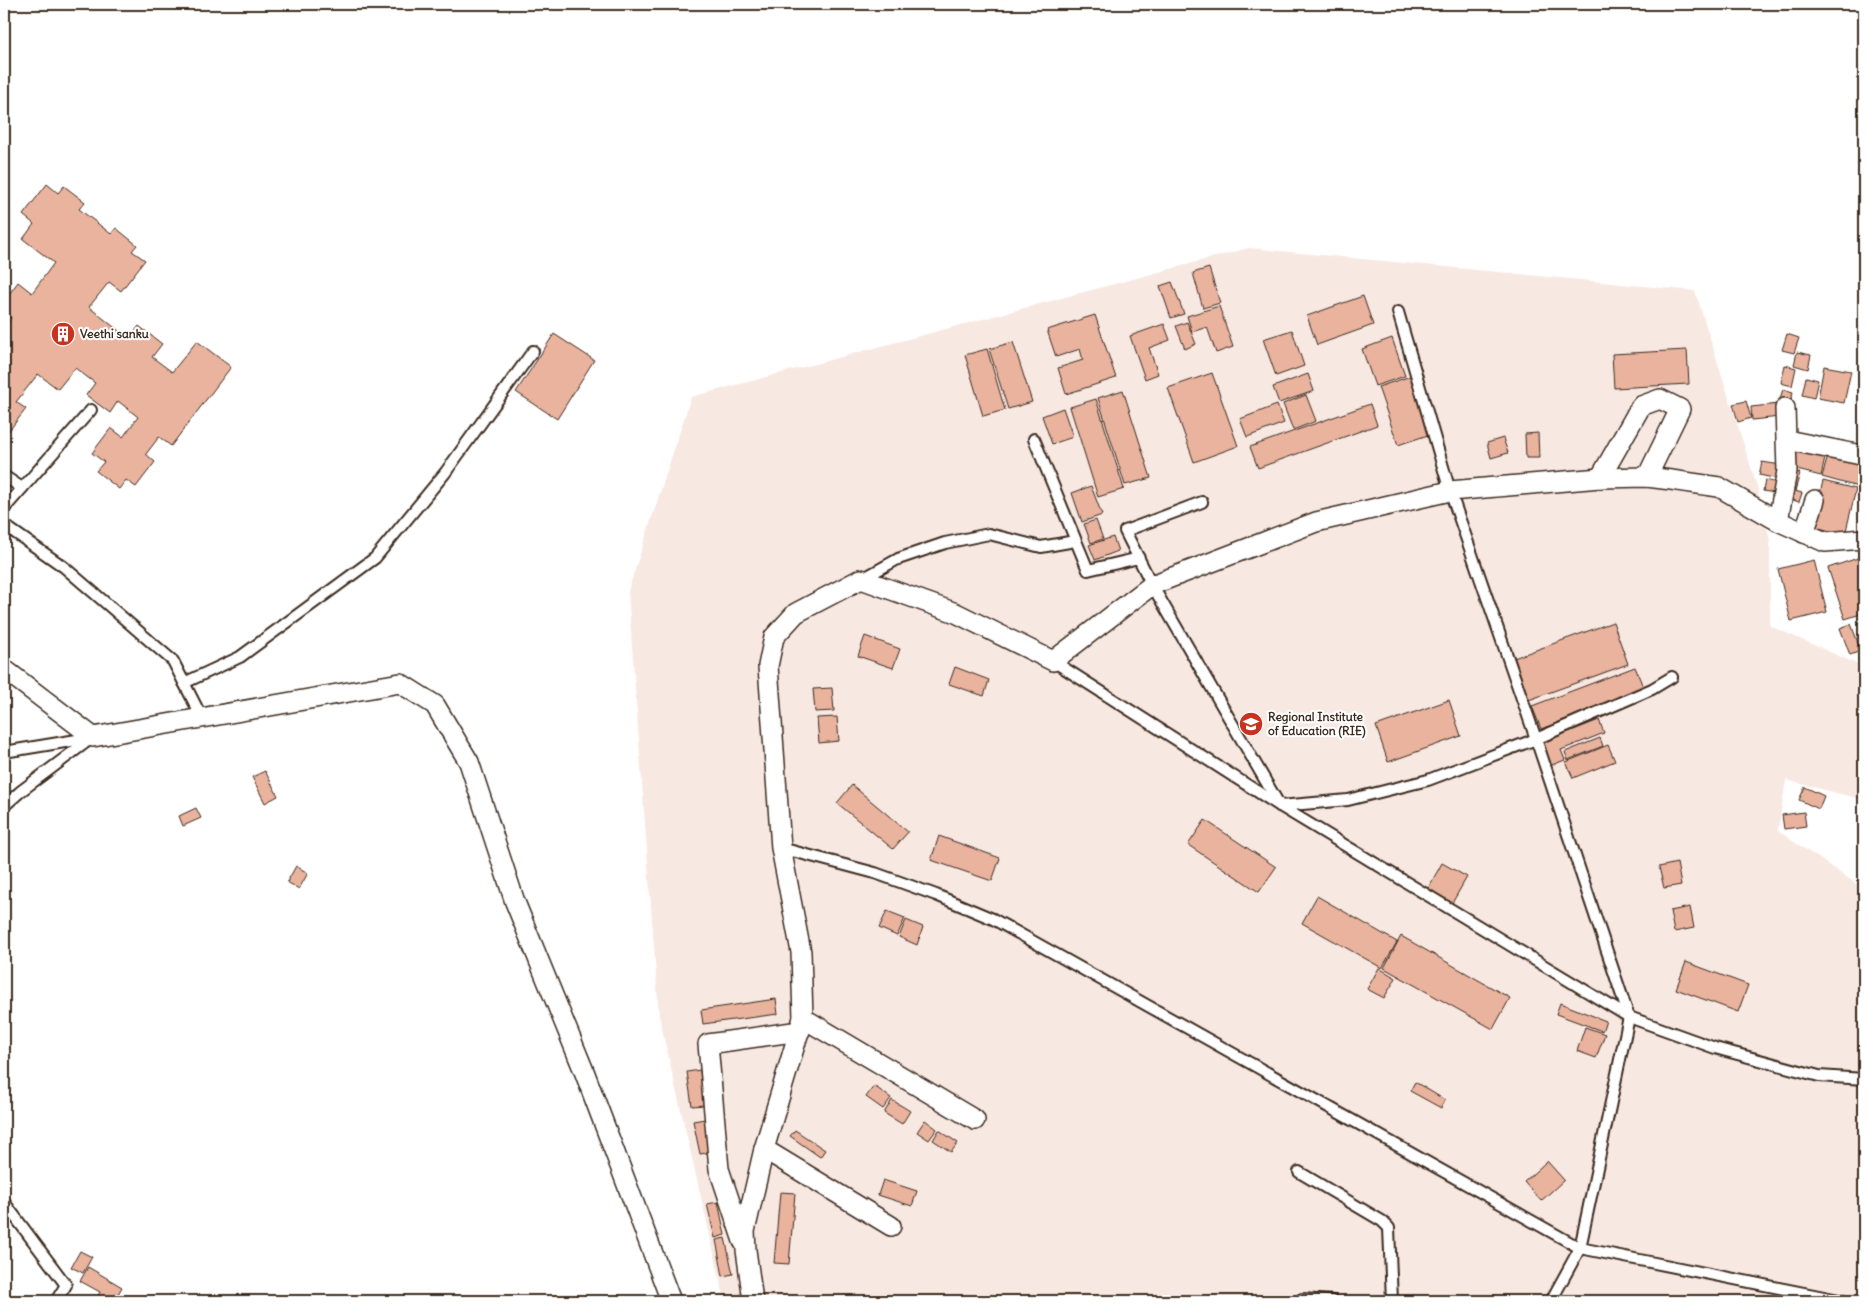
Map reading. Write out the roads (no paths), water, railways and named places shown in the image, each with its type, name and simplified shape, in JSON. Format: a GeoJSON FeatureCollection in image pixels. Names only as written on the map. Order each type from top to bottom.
{"type":"FeatureCollection","features":[{"type":"Feature","properties":{"kind":"street"},"geometry":{"type":"LineString","coordinates":[[1600,478],[1641,406],[1660,399],[1680,409],[1647,477]]}},
{"type":"Feature","properties":{"kind":"street"},"geometry":{"type":"LineString","coordinates":[[1778,521],[1787,471],[1785,408]]}},
{"type":"Feature","properties":{"kind":"street"},"geometry":{"type":"LineString","coordinates":[[1787,440],[1861,455]]}},
{"type":"Feature","properties":{"kind":"street"},"geometry":{"type":"LineString","coordinates":[[753,1301],[746,1250],[746,1231],[764,1149],[801,1024],[801,952],[781,848],[768,666],[774,637],[796,613],[861,579],[956,614],[1053,662],[1152,585],[1316,522],[1450,491],[1600,478],[1647,477],[1719,487],[1778,521],[1825,542],[1864,540]]}},
{"type":"Feature","properties":{"kind":"street"},"geometry":{"type":"LineString","coordinates":[[1804,533],[1815,500]]}},
{"type":"Feature","properties":{"kind":"street"},"geometry":{"type":"LineString","coordinates":[[4,669],[93,737],[400,683],[435,704],[469,762],[515,902],[584,1071],[671,1301]]}},
{"type":"Feature","properties":{"kind":"street"},"geometry":{"type":"LineString","coordinates":[[746,1250],[719,1169],[708,1044],[801,1024],[975,1120]]}},
{"type":"Feature","properties":{"kind":"street"},"geometry":{"type":"LineString","coordinates":[[764,1149],[891,1226]]}},
{"type":"Feature","properties":{"kind":"lane"},"geometry":{"type":"LineString","coordinates":[[1398,312],[1450,491],[1536,739],[1629,1017],[1580,1248],[1551,1301]]}},
{"type":"Feature","properties":{"kind":"lane"},"geometry":{"type":"LineString","coordinates":[[184,683],[240,657],[375,558],[445,473],[533,351]]}},
{"type":"Feature","properties":{"kind":"lane"},"geometry":{"type":"LineString","coordinates":[[4,509],[91,410]]}},
{"type":"Feature","properties":{"kind":"lane"},"geometry":{"type":"LineString","coordinates":[[1034,439],[1088,570],[1139,558]]}},
{"type":"Feature","properties":{"kind":"lane"},"geometry":{"type":"LineString","coordinates":[[4,476],[22,488]]}},
{"type":"Feature","properties":{"kind":"lane"},"geometry":{"type":"LineString","coordinates":[[1202,502],[1126,530],[1152,585],[1280,806]]}},
{"type":"Feature","properties":{"kind":"lane"},"geometry":{"type":"LineString","coordinates":[[4,525],[64,567],[172,661],[202,718]]}},
{"type":"Feature","properties":{"kind":"lane"},"geometry":{"type":"LineString","coordinates":[[861,579],[898,558],[945,543],[989,534],[1041,547],[1075,541]]}},
{"type":"Feature","properties":{"kind":"lane"},"geometry":{"type":"LineString","coordinates":[[1053,662],[1280,806],[1629,1017],[1716,1048],[1819,1076],[1864,1079]]}},
{"type":"Feature","properties":{"kind":"lane"},"geometry":{"type":"LineString","coordinates":[[1280,806],[1348,800],[1428,780],[1536,739],[1652,689],[1672,677]]}},
{"type":"Feature","properties":{"kind":"lane"},"geometry":{"type":"LineString","coordinates":[[4,752],[93,737]]}},
{"type":"Feature","properties":{"kind":"lane"},"geometry":{"type":"LineString","coordinates":[[4,806],[93,737]]}},
{"type":"Feature","properties":{"kind":"lane"},"geometry":{"type":"LineString","coordinates":[[781,848],[875,873],[936,895],[993,919],[1580,1248],[1821,1299],[1844,1301]]}},
{"type":"Feature","properties":{"kind":"lane"},"geometry":{"type":"LineString","coordinates":[[1299,1172],[1382,1221],[1388,1228],[1392,1301]]}},
{"type":"Feature","properties":{"kind":"lane"},"geometry":{"type":"LineString","coordinates":[[4,1202],[66,1285],[56,1301]]}},
{"type":"Feature","properties":{"kind":"lane"},"geometry":{"type":"LineString","coordinates":[[1302,1299],[1332,1301]]}},
{"type":"Feature","properties":{"kind":"place","name":"Veethi sanku"},"geometry":{"type":"Point","coordinates":[63,334]}},
{"type":"Feature","properties":{"kind":"place","name":"Regional Institute of Education (RIE)"},"geometry":{"type":"Point","coordinates":[1251,724]}}]}
